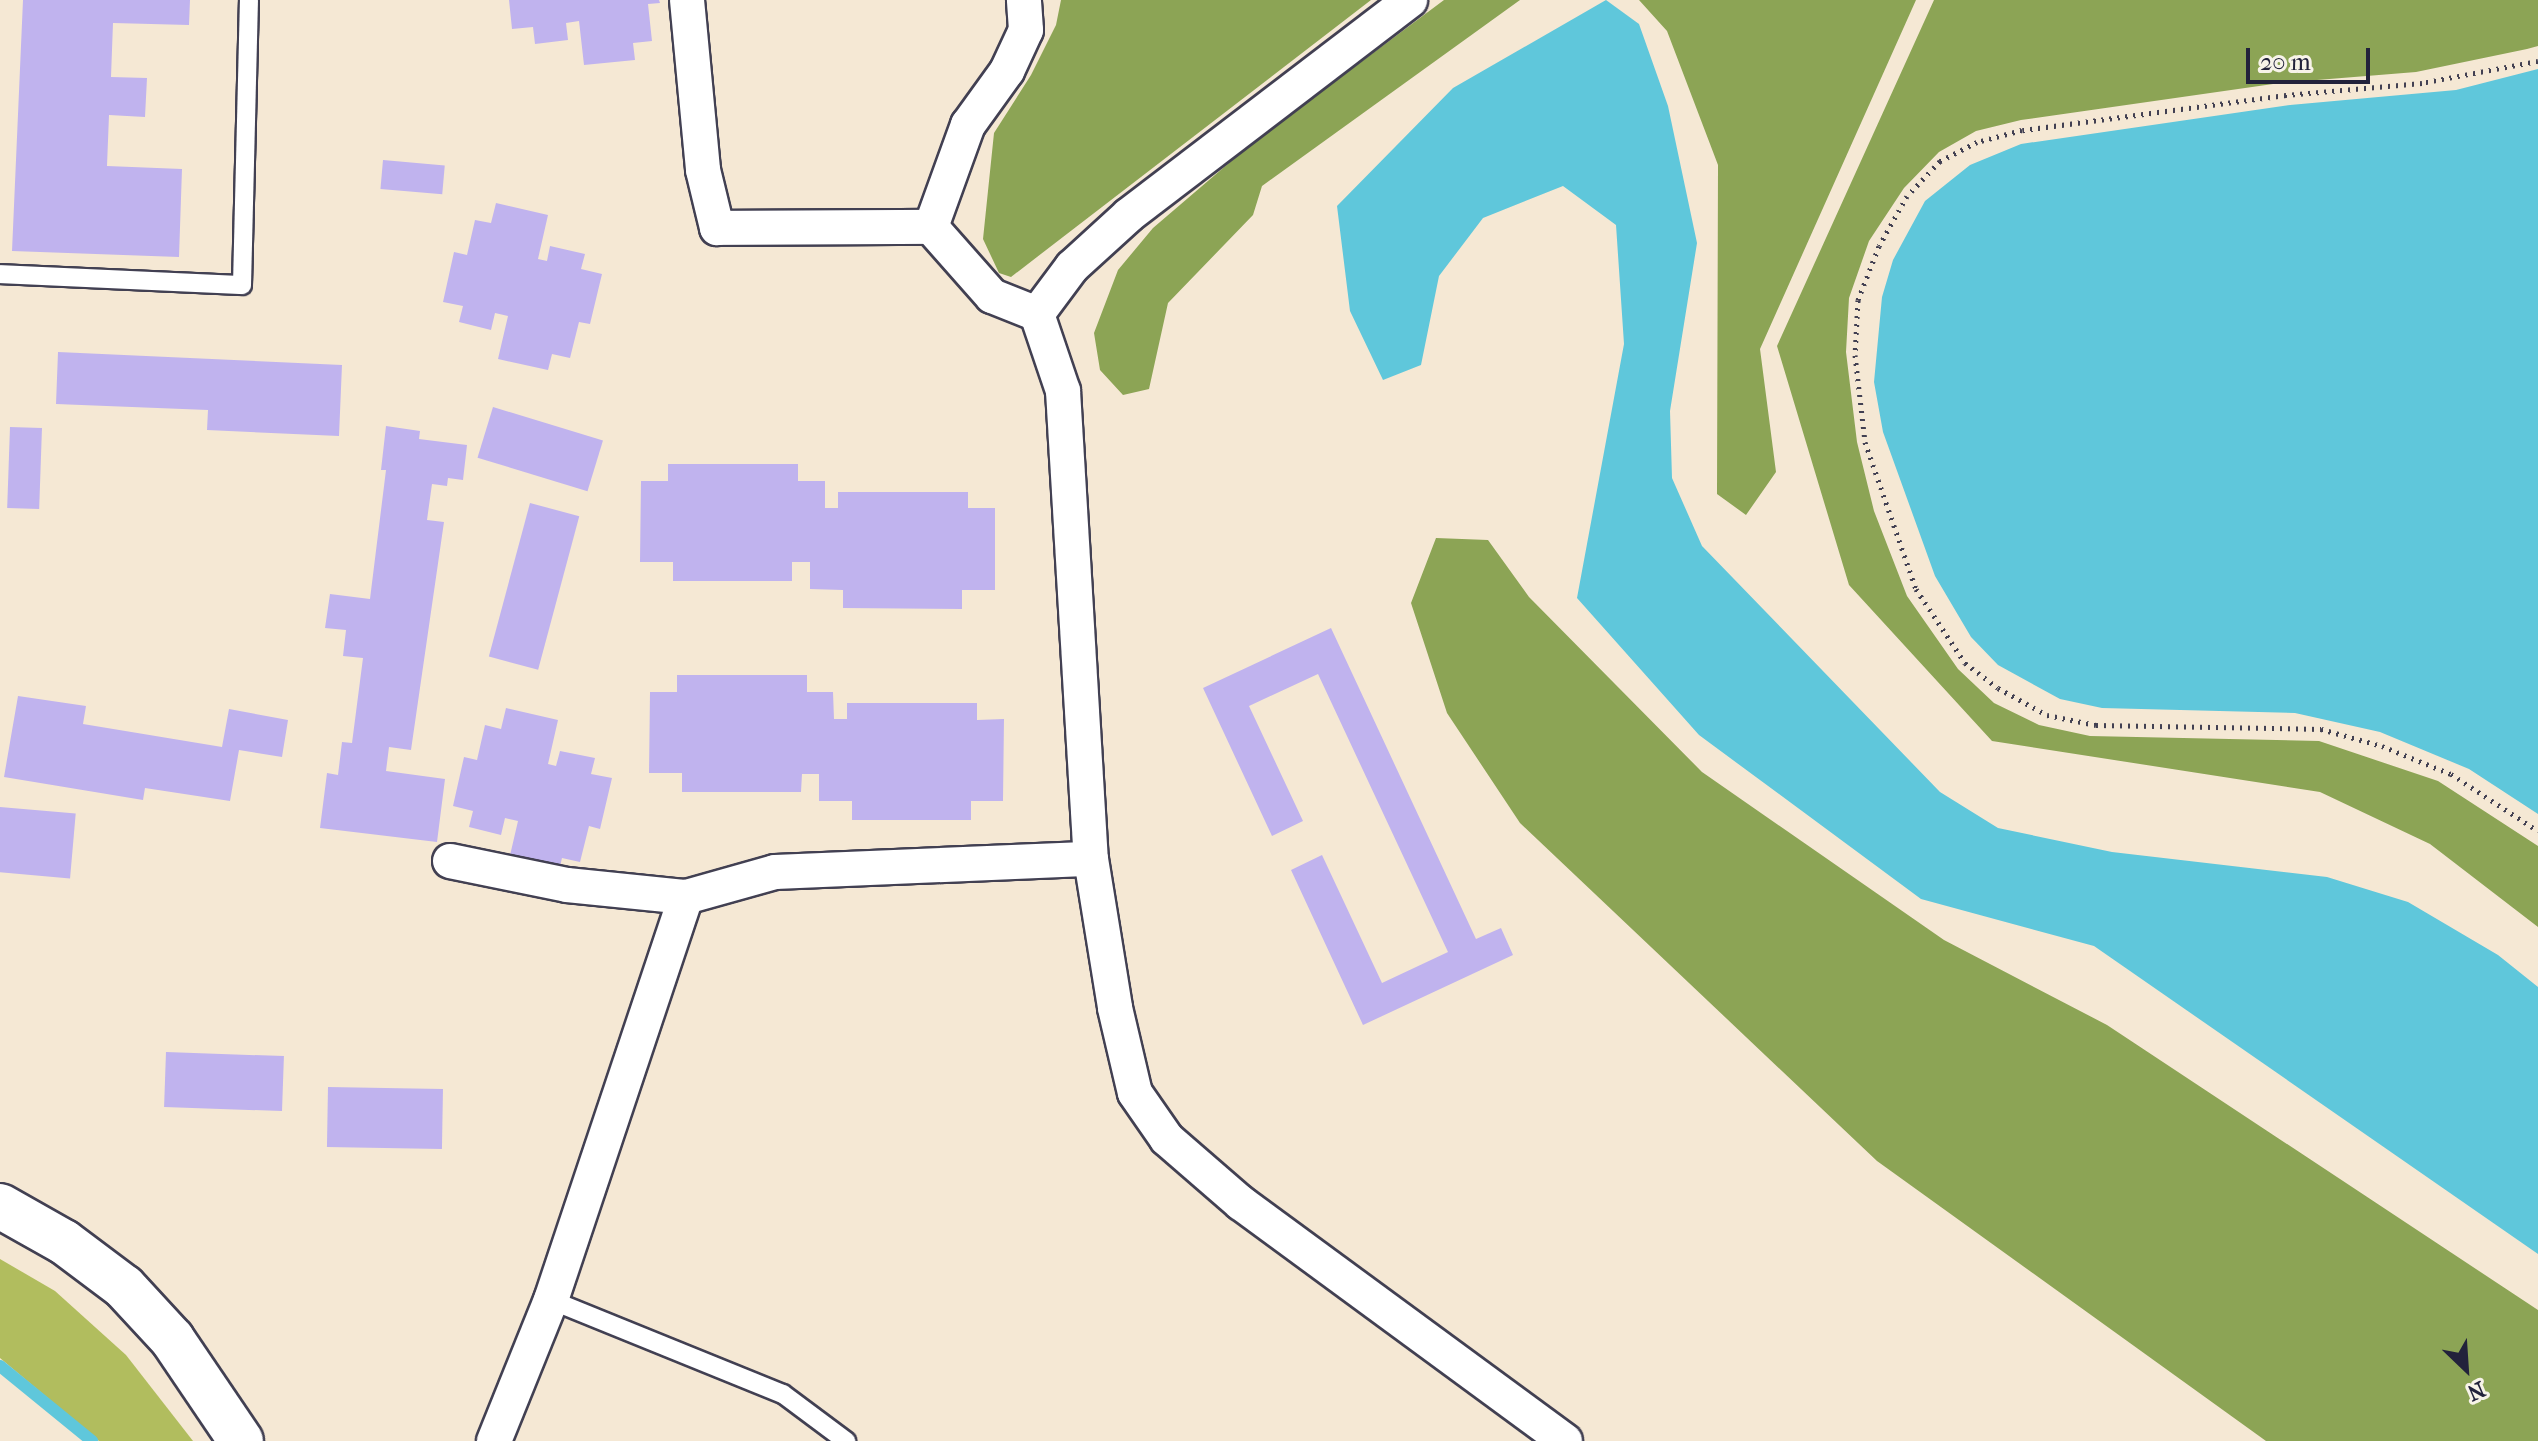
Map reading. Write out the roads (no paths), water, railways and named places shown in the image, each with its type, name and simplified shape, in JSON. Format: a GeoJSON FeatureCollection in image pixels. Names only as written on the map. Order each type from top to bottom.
{"type":"FeatureCollection","features":[{"type":"Feature","properties":{"kind":"main road"},"geometry":{"type":"LineString","coordinates":[[0,1206],[64,1242],[124,1287],[172,1339],[241,1441]]}},
{"type":"Feature","properties":{"kind":"street"},"geometry":{"type":"LineString","coordinates":[[687,0],[703,170],[717,228],[931,227],[992,296],[1037,314],[1063,391],[1091,859],[1115,1008],[1135,1093],[1167,1139],[1241,1203],[1565,1441]]}},
{"type":"Feature","properties":{"kind":"street"},"geometry":{"type":"LineString","coordinates":[[931,227],[968,125],[1007,71],[1026,30],[1024,0]]}},
{"type":"Feature","properties":{"kind":"street"},"geometry":{"type":"LineString","coordinates":[[1037,314],[1072,267],[1129,215],[1410,0]]}},
{"type":"Feature","properties":{"kind":"street"},"geometry":{"type":"LineString","coordinates":[[450,861],[567,885],[686,897],[775,872],[1091,859]]}},
{"type":"Feature","properties":{"kind":"street"},"geometry":{"type":"LineString","coordinates":[[494,1441],[551,1300],[686,897]]}},
{"type":"Feature","properties":{"kind":"lane"},"geometry":{"type":"LineString","coordinates":[[0,274],[242,285],[249,0]]}},
{"type":"Feature","properties":{"kind":"lane"},"geometry":{"type":"LineString","coordinates":[[551,1300],[783,1394],[846,1441]]}},
{"type":"Feature","properties":{"kind":"water"},"geometry":{"type":"Polygon","coordinates":[[[1606,0],[1639,24],[1668,106],[1697,243],[1670,411],[1672,478],[1702,546],[1940,792],[1998,828],[2112,852],[2327,877],[2408,902],[2498,955],[2538,987],[2538,1254],[2094,946],[1921,899],[1699,735],[1577,598],[1624,344],[1616,225],[1563,186],[1483,218],[1439,276],[1421,365],[1383,380],[1350,311],[1337,206],[1453,88],[1606,0]]]}},
{"type":"Feature","properties":{"kind":"water"},"geometry":{"type":"Polygon","coordinates":[[[2538,69],[2538,814],[2469,769],[2380,732],[2295,713],[2102,708],[2060,699],[1998,665],[1971,637],[1935,576],[1883,432],[1874,382],[1882,297],[1893,260],[1925,201],[1970,165],[2021,144],[2290,105],[2456,90],[2538,69]]]}},
{"type":"Feature","properties":{"kind":"waterway"},"geometry":{"type":"LineString","coordinates":[[0,1366],[92,1441]]}}]}
